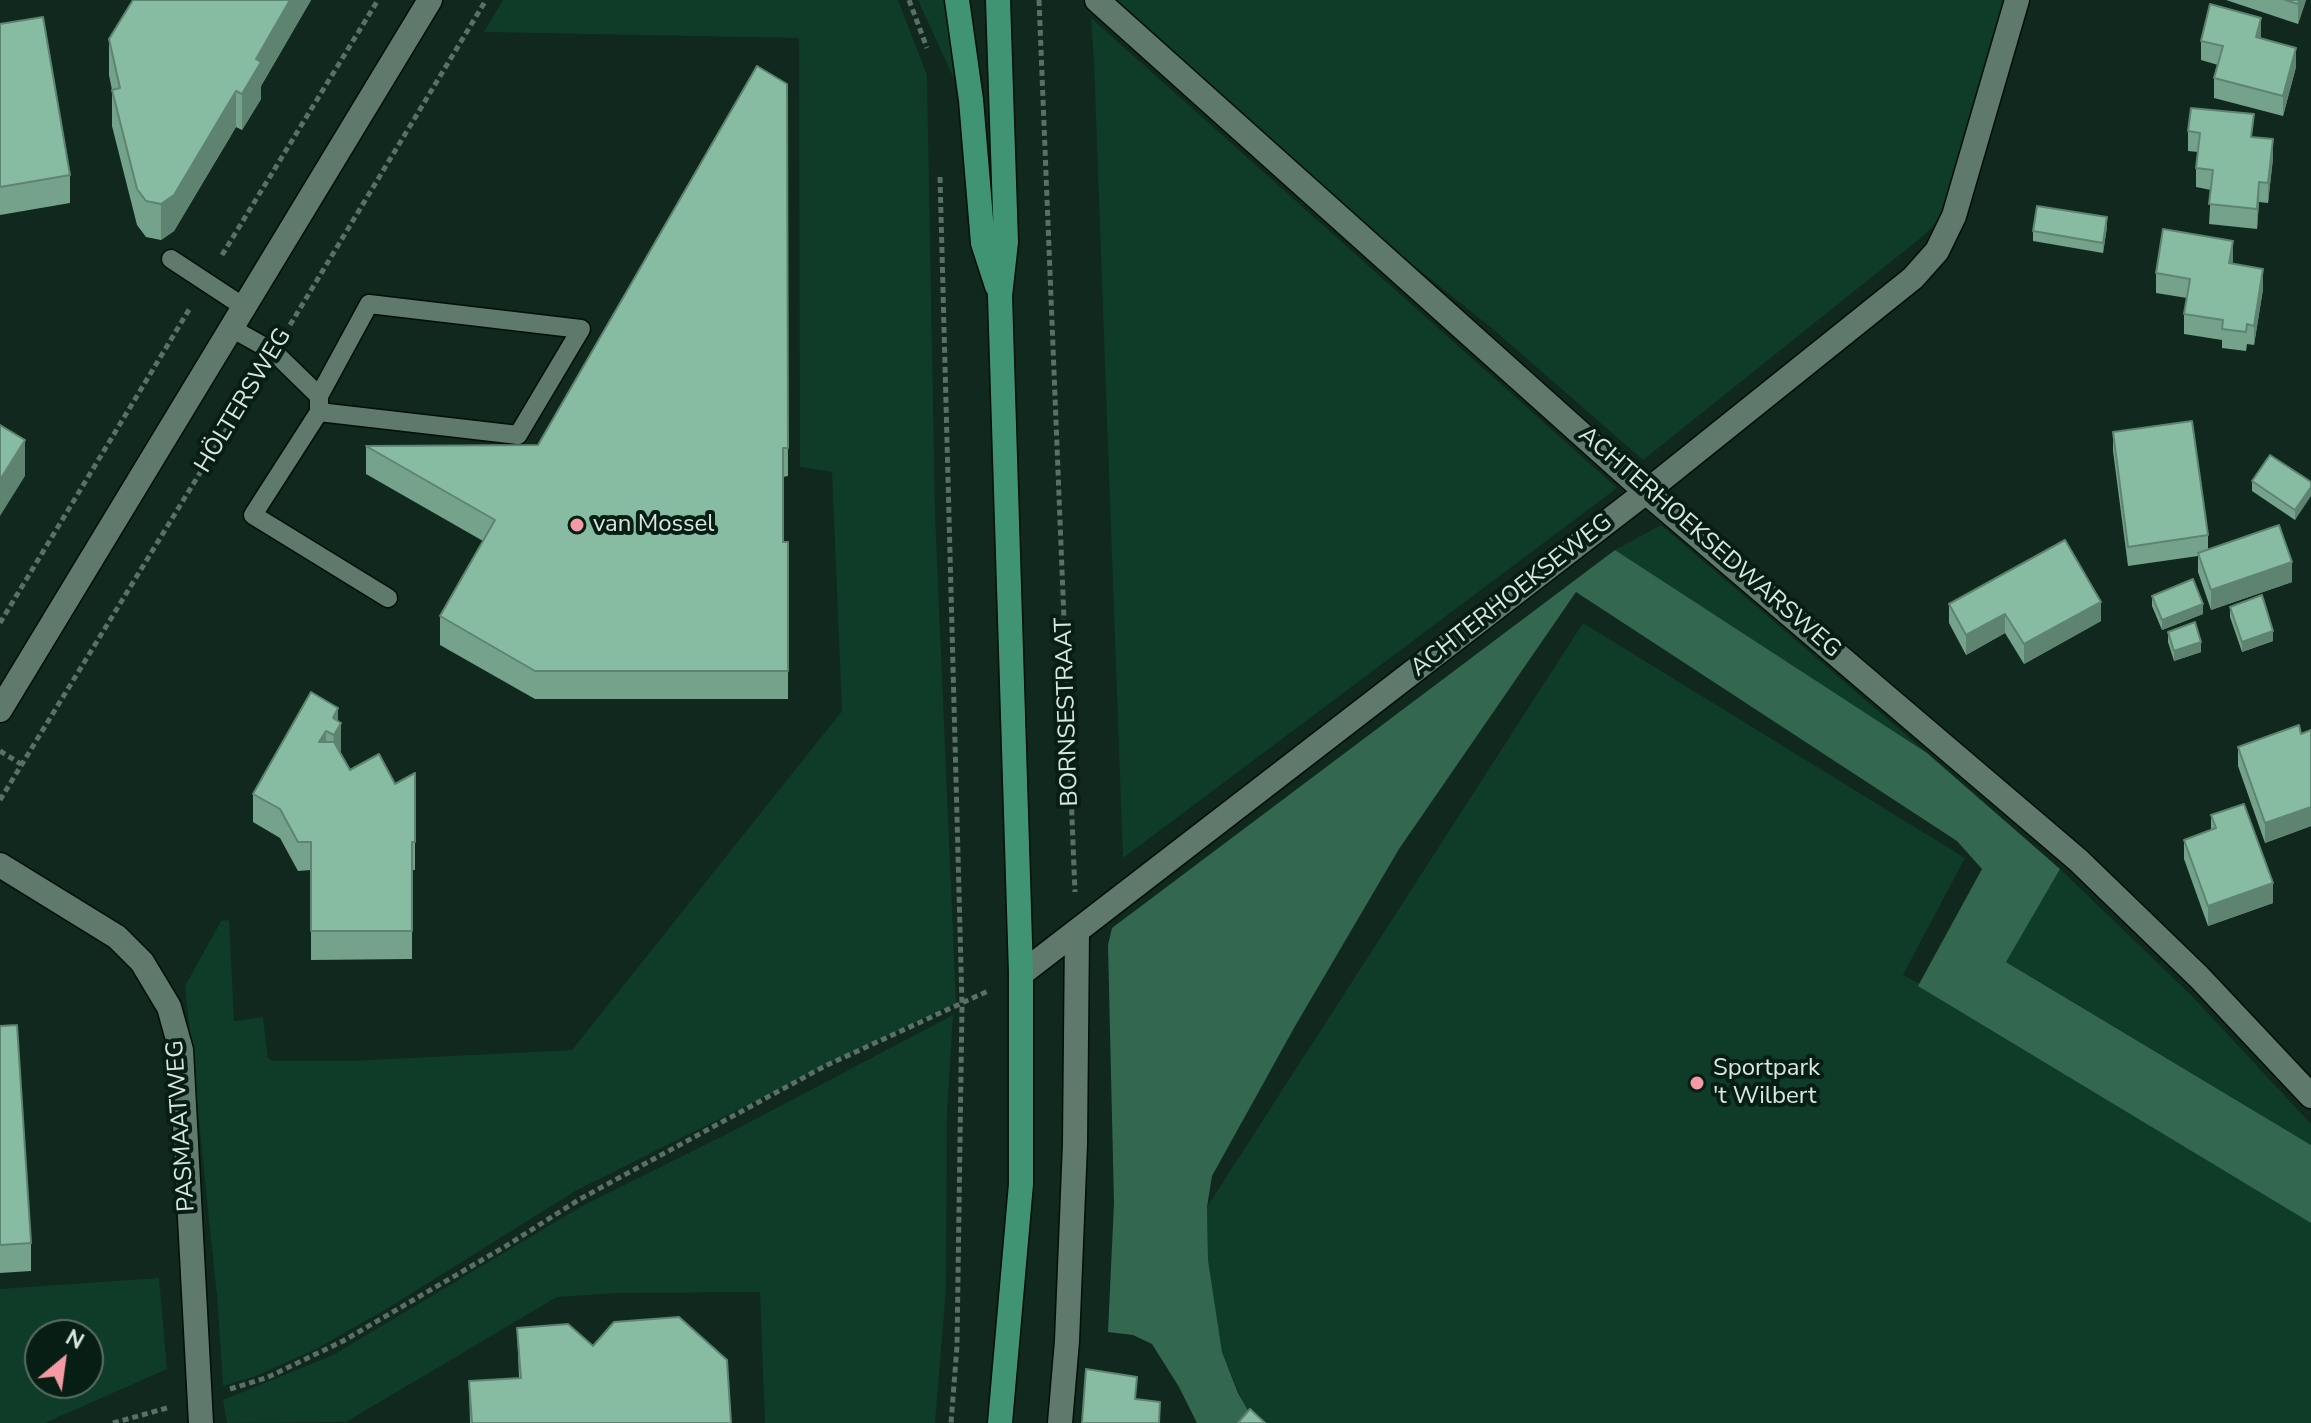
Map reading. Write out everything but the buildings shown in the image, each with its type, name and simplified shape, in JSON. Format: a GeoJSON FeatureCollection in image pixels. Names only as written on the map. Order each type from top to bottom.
{"type":"FeatureCollection","features":[{"type":"Feature","properties":{"kind":"main road"},"geometry":{"type":"LineString","coordinates":[[957,0],[971,100],[983,243],[1000,296]]}},
{"type":"Feature","properties":{"kind":"main road"},"geometry":{"type":"LineString","coordinates":[[998,0],[1006,242],[1000,296],[1021,974],[1021,1184],[1000,1423]]}},
{"type":"Feature","properties":{"kind":"street","name":"HÖLTERSWEG"},"geometry":{"type":"LineString","coordinates":[[0,710],[430,0]]}},
{"type":"Feature","properties":{"kind":"street","name":"ACHTERHOEKSEDWARSWEG"},"geometry":{"type":"LineString","coordinates":[[1097,0],[1646,492],[2078,860],[2199,977],[2311,1096]]}},
{"type":"Feature","properties":{"kind":"street","name":"ACHTERHOEKSEWEG"},"geometry":{"type":"LineString","coordinates":[[1021,974],[1646,492],[1913,278],[1937,251],[1954,216],[2017,0]]}},
{"type":"Feature","properties":{"kind":"street","name":"PASMAATWEG"},"geometry":{"type":"LineString","coordinates":[[0,865],[117,937],[142,962],[169,1007],[181,1050],[200,1411]]}},
{"type":"Feature","properties":{"kind":"street"},"geometry":{"type":"LineString","coordinates":[[1060,1423],[1067,1341],[1075,1144],[1077,932]]}},
{"type":"Feature","properties":{"kind":"lane"},"geometry":{"type":"LineString","coordinates":[[171,259],[244,307]]}},
{"type":"Feature","properties":{"kind":"lane"},"geometry":{"type":"LineString","coordinates":[[231,328],[274,352],[319,404],[518,435],[581,329],[369,304],[319,404],[253,515],[388,598]]}},
{"type":"Feature","properties":{"kind":"path","name":"HÖLTERSWEG"},"geometry":{"type":"LineString","coordinates":[[0,800],[486,0]]}},
{"type":"Feature","properties":{"kind":"path"},"geometry":{"type":"LineString","coordinates":[[909,0],[928,51]]}},
{"type":"Feature","properties":{"kind":"path","name":"BORNSESTRAAT"},"geometry":{"type":"LineString","coordinates":[[1039,0],[1077,932]]}},
{"type":"Feature","properties":{"kind":"path"},"geometry":{"type":"LineString","coordinates":[[940,171],[962,1005],[957,1346],[951,1423]]}},
{"type":"Feature","properties":{"kind":"path"},"geometry":{"type":"LineString","coordinates":[[0,751],[21,764]]}},
{"type":"Feature","properties":{"kind":"path"},"geometry":{"type":"LineString","coordinates":[[113,1423],[200,1411],[310,1359],[506,1246],[580,1199],[798,1080],[962,1005]]}},
{"type":"Feature","properties":{"kind":"green space"},"geometry":{"type":"Polygon","coordinates":[[[503,0],[898,0],[927,75],[935,514],[956,1003],[577,1190],[388,1308],[316,1349],[256,1376],[223,1386],[217,1296],[185,986],[221,921],[229,920],[234,1021],[263,1017],[268,1058],[273,1061],[350,1061],[572,1050],[842,711],[832,472],[800,467],[799,38],[484,32],[503,0]]]}},
{"type":"Feature","properties":{"kind":"green space"},"geometry":{"type":"Polygon","coordinates":[[[918,0],[944,0],[954,79],[918,0]]]}},
{"type":"Feature","properties":{"kind":"green space"},"geometry":{"type":"Polygon","coordinates":[[[1083,0],[2029,0],[1985,153],[1968,191],[1923,236],[1643,460],[1494,330],[1083,0]]]}},
{"type":"Feature","properties":{"kind":"green space"},"geometry":{"type":"Polygon","coordinates":[[[1091,18],[1617,488],[1123,858],[1094,62],[1091,18]]]}},
{"type":"Feature","properties":{"kind":"green space"},"geometry":{"type":"Polygon","coordinates":[[[1661,525],[1834,673],[1927,753],[1615,550],[1661,525]]]}},
{"type":"Feature","properties":{"kind":"green space"},"geometry":{"type":"Polygon","coordinates":[[[1615,550],[1927,753],[2060,869],[2006,962],[2311,1145],[2311,1223],[1918,986],[1982,869],[1957,841],[1576,592],[1399,849],[1212,1176],[1207,1207],[1208,1260],[1222,1352],[1238,1393],[1255,1423],[1197,1423],[1152,1344],[1133,1335],[1108,1332],[1114,1203],[1108,945],[1112,928],[1615,550]]]}},
{"type":"Feature","properties":{"kind":"green space","name":"Sportpark 't Wilbert"},"geometry":{"type":"Polygon","coordinates":[[[1583,623],[1965,858],[1903,975],[2311,1191],[2311,1423],[1254,1423],[1250,1419],[1222,1352],[1208,1260],[1207,1207],[1583,623]]]}},
{"type":"Feature","properties":{"kind":"green space"},"geometry":{"type":"Polygon","coordinates":[[[2060,869],[2191,995],[2311,1124],[2311,1145],[2005,961],[2060,869]]]}},
{"type":"Feature","properties":{"kind":"green space"},"geometry":{"type":"Polygon","coordinates":[[[953,1015],[947,1112],[946,1289],[935,1423],[765,1423],[760,1292],[616,1293],[557,1297],[346,1422],[227,1423],[223,1400],[333,1355],[582,1206],[953,1015]]]}},
{"type":"Feature","properties":{"kind":"green space"},"geometry":{"type":"Polygon","coordinates":[[[159,1278],[167,1369],[104,1397],[104,1319],[24,1319],[24,1399],[99,1399],[45,1423],[0,1423],[0,1289],[159,1278]]]}},
{"type":"Feature","properties":{"kind":"place","name":"van Mossel"},"geometry":{"type":"Point","coordinates":[577,525]}},
{"type":"Feature","properties":{"kind":"place","name":"Sportpark 't Wilbert"},"geometry":{"type":"Point","coordinates":[1697,1083]}}]}
